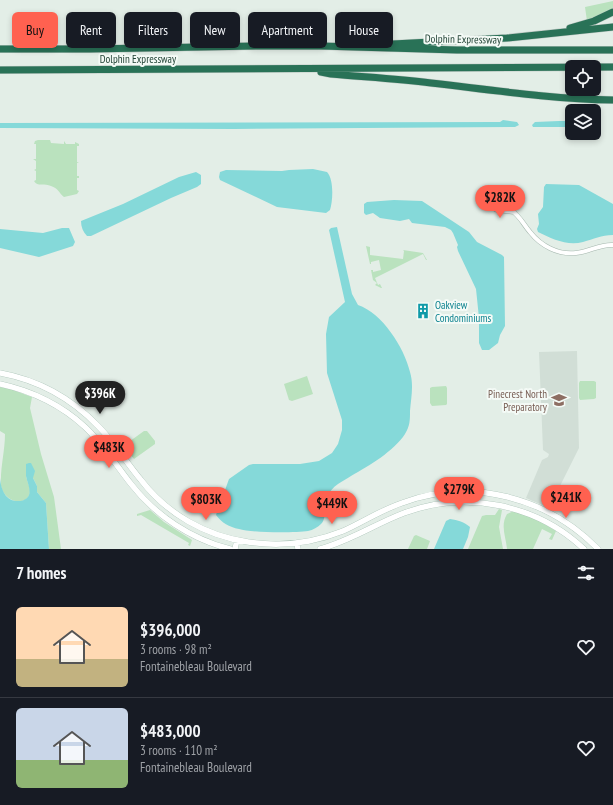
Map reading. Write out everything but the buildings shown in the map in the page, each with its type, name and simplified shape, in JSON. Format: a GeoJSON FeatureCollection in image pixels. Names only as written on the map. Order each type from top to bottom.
{"type":"FeatureCollection","features":[{"type":"Feature","properties":{"kind":"highway"},"geometry":{"type":"LineString","coordinates":[[532,36],[540,33],[578,26],[613,12]]}},
{"type":"Feature","properties":{"kind":"highway"},"geometry":{"type":"LineString","coordinates":[[327,46],[448,42],[532,36],[613,27]]}},
{"type":"Feature","properties":{"kind":"highway","name":"Dolphin Expressway"},"geometry":{"type":"LineString","coordinates":[[0,49],[248,46]]}},
{"type":"Feature","properties":{"kind":"highway","name":"Dolphin Expressway"},"geometry":{"type":"LineString","coordinates":[[327,46],[457,50],[613,50]]}},
{"type":"Feature","properties":{"kind":"highway","name":"Dolphin Expressway"},"geometry":{"type":"LineString","coordinates":[[0,70],[565,67]]}},
{"type":"Feature","properties":{"kind":"highway","name":"Dolphin Expressway"},"geometry":{"type":"LineString","coordinates":[[601,67],[613,67]]}},
{"type":"Feature","properties":{"kind":"highway"},"geometry":{"type":"LineString","coordinates":[[310,69],[331,74],[429,83],[522,94],[562,98],[613,100]]}},
{"type":"Feature","properties":{"kind":"highway"},"geometry":{"type":"LineString","coordinates":[[601,69],[613,71]]}},
{"type":"Feature","properties":{"kind":"street"},"geometry":{"type":"LineString","coordinates":[[492,206],[514,212],[537,240],[548,248],[557,251],[577,253],[613,244]]}},
{"type":"Feature","properties":{"kind":"street"},"geometry":{"type":"LineString","coordinates":[[0,373],[42,386],[65,399],[89,417],[113,443],[153,494],[172,510],[191,523],[217,534],[237,540],[297,546],[351,527],[401,503],[430,495],[467,492],[489,493],[504,496],[544,510],[567,522],[598,549]]}},
{"type":"Feature","properties":{"kind":"street"},"geometry":{"type":"LineString","coordinates":[[0,384],[42,397],[61,408],[85,428],[105,449],[130,483],[146,501],[167,519],[188,533],[230,549]]}},
{"type":"Feature","properties":{"kind":"street"},"geometry":{"type":"LineString","coordinates":[[105,449],[113,443]]}},
{"type":"Feature","properties":{"kind":"street"},"geometry":{"type":"LineString","coordinates":[[146,501],[153,494]]}},
{"type":"Feature","properties":{"kind":"street"},"geometry":{"type":"LineString","coordinates":[[504,496],[506,507]]}},
{"type":"Feature","properties":{"kind":"street"},"geometry":{"type":"LineString","coordinates":[[320,549],[338,544],[399,515],[429,506],[464,502],[506,507],[539,518],[560,530],[584,549]]}},
{"type":"Feature","properties":{"kind":"street"},"geometry":{"type":"LineString","coordinates":[[539,518],[544,510]]}},
{"type":"Feature","properties":{"kind":"street"},"geometry":{"type":"LineString","coordinates":[[551,525],[561,526],[567,522]]}},
{"type":"Feature","properties":{"kind":"street"},"geometry":{"type":"LineString","coordinates":[[351,527],[356,536]]}},
{"type":"Feature","properties":{"kind":"street"},"geometry":{"type":"LineString","coordinates":[[560,530],[566,528],[576,529]]}},
{"type":"Feature","properties":{"kind":"street"},"geometry":{"type":"LineString","coordinates":[[235,549],[237,540]]}},
{"type":"Feature","properties":{"kind":"shaded area","name":"Pinecrest North Preparatory"},"geometry":{"type":"Polygon","coordinates":[[[577,351],[579,448],[549,508],[526,498],[542,460],[548,457],[549,454],[543,450],[539,352],[577,351]]]}},
{"type":"Feature","properties":{"kind":"green space"},"geometry":{"type":"Polygon","coordinates":[[[613,1],[613,9],[587,21],[585,7],[613,1]]]}},
{"type":"Feature","properties":{"kind":"green space"},"geometry":{"type":"Polygon","coordinates":[[[50,140],[51,143],[64,144],[64,141],[66,144],[75,144],[75,142],[79,144],[79,146],[77,146],[77,162],[79,163],[77,163],[77,176],[79,176],[79,178],[77,178],[77,190],[79,191],[77,194],[64,197],[57,189],[49,185],[35,183],[36,171],[34,170],[36,169],[36,161],[33,159],[36,159],[36,144],[34,144],[35,141],[50,140]]]}},
{"type":"Feature","properties":{"kind":"green space"},"geometry":{"type":"Polygon","coordinates":[[[366,246],[370,247],[370,255],[403,259],[403,250],[423,253],[427,260],[423,254],[375,278],[378,285],[380,284],[381,288],[375,285],[377,283],[373,280],[371,270],[373,270],[373,272],[381,270],[379,260],[371,262],[370,264],[366,246]]]}},
{"type":"Feature","properties":{"kind":"green space"},"geometry":{"type":"Polygon","coordinates":[[[307,376],[313,394],[292,401],[289,400],[284,384],[307,376]]]}},
{"type":"Feature","properties":{"kind":"green space"},"geometry":{"type":"Polygon","coordinates":[[[580,381],[596,382],[596,398],[580,400],[580,381]]]}},
{"type":"Feature","properties":{"kind":"green space"},"geometry":{"type":"Polygon","coordinates":[[[446,386],[447,404],[432,406],[430,403],[430,388],[446,386]]]}},
{"type":"Feature","properties":{"kind":"green space"},"geometry":{"type":"Polygon","coordinates":[[[0,387],[32,397],[30,408],[41,454],[54,497],[61,549],[49,549],[46,503],[37,492],[37,486],[33,478],[26,476],[30,491],[26,500],[12,500],[3,492],[1,486],[1,473],[5,434],[0,431],[0,387]]]}},
{"type":"Feature","properties":{"kind":"green space"},"geometry":{"type":"Polygon","coordinates":[[[144,431],[147,431],[155,441],[155,444],[134,459],[124,447],[144,431]]]}},
{"type":"Feature","properties":{"kind":"green space"},"geometry":{"type":"Polygon","coordinates":[[[499,509],[502,510],[499,527],[503,549],[468,549],[482,516],[495,515],[499,509]]]}},
{"type":"Feature","properties":{"kind":"green space"},"geometry":{"type":"Polygon","coordinates":[[[150,510],[164,522],[192,540],[190,546],[188,545],[189,543],[141,515],[137,516],[137,514],[150,510]]]}},
{"type":"Feature","properties":{"kind":"green space"},"geometry":{"type":"Polygon","coordinates":[[[514,511],[538,520],[556,531],[552,540],[549,539],[552,534],[542,529],[533,549],[507,549],[504,523],[507,514],[514,511]]]}},
{"type":"Feature","properties":{"kind":"green space"},"geometry":{"type":"Polygon","coordinates":[[[416,535],[430,541],[427,549],[408,549],[414,536],[416,535]]]}},
{"type":"Feature","properties":{"kind":"water"},"geometry":{"type":"Polygon","coordinates":[[[503,120],[517,122],[519,125],[515,127],[234,129],[0,128],[0,123],[500,122],[503,120]]]}},
{"type":"Feature","properties":{"kind":"water"},"geometry":{"type":"Polygon","coordinates":[[[565,121],[565,127],[533,127],[532,125],[535,122],[565,121]]]}},
{"type":"Feature","properties":{"kind":"water"},"geometry":{"type":"Polygon","coordinates":[[[313,169],[327,172],[331,180],[332,201],[330,210],[326,213],[277,207],[220,180],[219,177],[220,172],[226,170],[282,171],[313,169]]]}},
{"type":"Feature","properties":{"kind":"water"},"geometry":{"type":"Polygon","coordinates":[[[196,172],[201,175],[201,184],[197,187],[91,236],[87,236],[83,231],[81,221],[123,204],[179,177],[196,172]]]}},
{"type":"Feature","properties":{"kind":"water"},"geometry":{"type":"Polygon","coordinates":[[[546,184],[579,185],[613,204],[613,235],[601,236],[583,242],[571,243],[554,239],[538,232],[538,214],[543,207],[544,187],[546,184]]]}},
{"type":"Feature","properties":{"kind":"water"},"geometry":{"type":"Polygon","coordinates":[[[394,200],[422,201],[469,232],[477,242],[504,257],[505,326],[498,343],[489,350],[482,350],[479,343],[479,318],[476,289],[458,251],[458,245],[451,230],[445,227],[412,223],[409,219],[400,221],[380,218],[373,213],[366,215],[364,213],[364,204],[367,202],[394,200]]]}},
{"type":"Feature","properties":{"kind":"water"},"geometry":{"type":"Polygon","coordinates":[[[337,227],[352,294],[358,305],[375,315],[391,332],[407,362],[412,387],[410,420],[408,428],[400,440],[388,452],[332,489],[327,500],[323,521],[310,531],[253,531],[232,527],[223,522],[216,515],[229,479],[249,465],[253,464],[300,464],[319,461],[332,453],[338,444],[342,430],[342,420],[327,373],[326,334],[329,317],[345,302],[329,230],[337,227]]]}},
{"type":"Feature","properties":{"kind":"water"},"geometry":{"type":"Polygon","coordinates":[[[62,228],[69,228],[75,242],[73,246],[39,257],[0,248],[0,229],[43,233],[62,228]]]}},
{"type":"Feature","properties":{"kind":"water"},"geometry":{"type":"Polygon","coordinates":[[[31,463],[35,471],[33,478],[37,486],[37,492],[46,503],[49,549],[0,549],[0,478],[3,491],[11,500],[25,500],[29,495],[26,464],[31,463]]]}},
{"type":"Feature","properties":{"kind":"water"},"geometry":{"type":"Polygon","coordinates":[[[450,519],[461,522],[470,527],[463,549],[434,549],[446,521],[450,519]]]}},
{"type":"Feature","properties":{"kind":"place","name":"Oakview Condominiums"},"geometry":{"type":"Point","coordinates":[423,311]}},
{"type":"Feature","properties":{"kind":"place","name":"Pinecrest North Preparatory"},"geometry":{"type":"Point","coordinates":[559,400]}}]}
